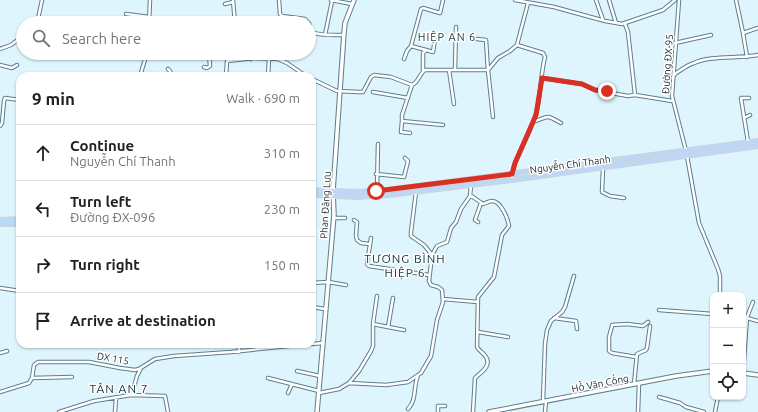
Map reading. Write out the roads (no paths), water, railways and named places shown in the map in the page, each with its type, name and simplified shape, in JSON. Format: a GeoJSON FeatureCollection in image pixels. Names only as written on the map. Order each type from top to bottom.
{"type":"FeatureCollection","features":[{"type":"Feature","properties":{"kind":"main road","name":"Nguyễn Chí Thanh"},"geometry":{"type":"LineString","coordinates":[[749,145],[758,141]]}},
{"type":"Feature","properties":{"kind":"main road","name":"Nguyễn Chí Thanh"},"geometry":{"type":"LineString","coordinates":[[316,196],[358,197],[416,192],[512,180],[749,145],[758,146]]}},
{"type":"Feature","properties":{"kind":"main road","name":"Nguyễn Chí Thanh"},"geometry":{"type":"LineString","coordinates":[[316,190],[358,192],[376,191],[686,154]]}},
{"type":"Feature","properties":{"kind":"main road"},"geometry":{"type":"LineString","coordinates":[[416,186],[416,192]]}},
{"type":"Feature","properties":{"kind":"main road"},"geometry":{"type":"LineString","coordinates":[[0,220],[16,219]]}},
{"type":"Feature","properties":{"kind":"main road"},"geometry":{"type":"LineString","coordinates":[[0,224],[16,224]]}},
{"type":"Feature","properties":{"kind":"street"},"geometry":{"type":"LineString","coordinates":[[39,16],[42,0]]}},
{"type":"Feature","properties":{"kind":"street"},"geometry":{"type":"LineString","coordinates":[[149,16],[150,0]]}},
{"type":"Feature","properties":{"kind":"street"},"geometry":{"type":"LineString","coordinates":[[279,0],[280,14],[282,16]]}},
{"type":"Feature","properties":{"kind":"street"},"geometry":{"type":"LineString","coordinates":[[324,35],[332,0],[353,2]]}},
{"type":"Feature","properties":{"kind":"street"},"geometry":{"type":"LineString","coordinates":[[404,59],[411,46],[421,8],[440,12],[443,0]]}},
{"type":"Feature","properties":{"kind":"street"},"geometry":{"type":"LineString","coordinates":[[515,0],[554,7],[603,21],[625,24],[663,10],[675,0]]}},
{"type":"Feature","properties":{"kind":"street"},"geometry":{"type":"LineString","coordinates":[[537,4],[538,0]]}},
{"type":"Feature","properties":{"kind":"street"},"geometry":{"type":"LineString","coordinates":[[596,0],[603,21]]}},
{"type":"Feature","properties":{"kind":"street"},"geometry":{"type":"LineString","coordinates":[[608,0],[616,23]]}},
{"type":"Feature","properties":{"kind":"street","name":"Đường ĐX-95"},"geometry":{"type":"LineString","coordinates":[[680,0],[672,101],[686,154],[699,224],[720,276],[720,292]]}},
{"type":"Feature","properties":{"kind":"street"},"geometry":{"type":"LineString","coordinates":[[736,0],[747,58]]}},
{"type":"Feature","properties":{"kind":"street"},"geometry":{"type":"LineString","coordinates":[[225,4],[233,1],[234,16]]}},
{"type":"Feature","properties":{"kind":"street","name":"Phan Đăng Lưu"},"geometry":{"type":"LineString","coordinates":[[317,412],[334,218],[333,191],[345,23],[353,2]]}},
{"type":"Feature","properties":{"kind":"street"},"geometry":{"type":"LineString","coordinates":[[488,70],[498,58],[517,45],[528,3]]}},
{"type":"Feature","properties":{"kind":"street"},"geometry":{"type":"LineString","coordinates":[[126,14],[141,16]]}},
{"type":"Feature","properties":{"kind":"street"},"geometry":{"type":"LineString","coordinates":[[625,24],[628,32],[635,95]]}},
{"type":"Feature","properties":{"kind":"street"},"geometry":{"type":"LineString","coordinates":[[455,70],[456,27]]}},
{"type":"Feature","properties":{"kind":"street"},"geometry":{"type":"LineString","coordinates":[[743,33],[758,28]]}},
{"type":"Feature","properties":{"kind":"street"},"geometry":{"type":"LineString","coordinates":[[316,33],[324,35],[344,35]]}},
{"type":"Feature","properties":{"kind":"street"},"geometry":{"type":"LineString","coordinates":[[676,43],[711,35]]}},
{"type":"Feature","properties":{"kind":"street"},"geometry":{"type":"LineString","coordinates":[[411,46],[433,52],[435,39]]}},
{"type":"Feature","properties":{"kind":"street"},"geometry":{"type":"LineString","coordinates":[[477,39],[486,39],[493,117]]}},
{"type":"Feature","properties":{"kind":"street"},"geometry":{"type":"LineString","coordinates":[[0,49],[16,41]]}},
{"type":"Feature","properties":{"kind":"street"},"geometry":{"type":"LineString","coordinates":[[512,180],[515,163],[533,123],[538,106],[545,54],[517,45]]}},
{"type":"Feature","properties":{"kind":"street"},"geometry":{"type":"LineString","coordinates":[[410,133],[400,131],[402,115],[412,85],[417,82],[423,71],[423,53],[426,50]]}},
{"type":"Feature","properties":{"kind":"street"},"geometry":{"type":"LineString","coordinates":[[673,77],[675,74],[694,62],[732,57],[747,58],[758,55]]}},
{"type":"Feature","properties":{"kind":"street"},"geometry":{"type":"LineString","coordinates":[[141,72],[145,60]]}},
{"type":"Feature","properties":{"kind":"street"},"geometry":{"type":"LineString","coordinates":[[204,67],[207,68],[210,66],[210,60]]}},
{"type":"Feature","properties":{"kind":"street"},"geometry":{"type":"LineString","coordinates":[[226,72],[227,61],[239,60]]}},
{"type":"Feature","properties":{"kind":"street"},"geometry":{"type":"LineString","coordinates":[[268,60],[268,72]]}},
{"type":"Feature","properties":{"kind":"street"},"geometry":{"type":"LineString","coordinates":[[281,60],[300,72]]}},
{"type":"Feature","properties":{"kind":"street"},"geometry":{"type":"LineString","coordinates":[[0,65],[12,68],[17,65]]}},
{"type":"Feature","properties":{"kind":"street"},"geometry":{"type":"LineString","coordinates":[[423,71],[435,69],[488,70]]}},
{"type":"Feature","properties":{"kind":"street"},"geometry":{"type":"LineString","coordinates":[[449,70],[454,104]]}},
{"type":"Feature","properties":{"kind":"street"},"geometry":{"type":"LineString","coordinates":[[316,81],[332,89],[340,91],[363,92],[371,77],[374,75],[391,77],[412,85]]}},
{"type":"Feature","properties":{"kind":"street"},"geometry":{"type":"LineString","coordinates":[[542,78],[582,84],[595,90],[628,96],[635,95],[672,101]]}},
{"type":"Feature","properties":{"kind":"street"},"geometry":{"type":"LineString","coordinates":[[373,92],[408,98]]}},
{"type":"Feature","properties":{"kind":"street"},"geometry":{"type":"LineString","coordinates":[[0,126],[5,98],[16,99]]}},
{"type":"Feature","properties":{"kind":"street"},"geometry":{"type":"LineString","coordinates":[[749,98],[741,98],[749,145]]}},
{"type":"Feature","properties":{"kind":"street"},"geometry":{"type":"LineString","coordinates":[[744,118],[750,115]]}},
{"type":"Feature","properties":{"kind":"street"},"geometry":{"type":"LineString","coordinates":[[533,123],[545,116],[550,116],[561,123]]}},
{"type":"Feature","properties":{"kind":"street"},"geometry":{"type":"LineString","coordinates":[[402,121],[443,125]]}},
{"type":"Feature","properties":{"kind":"street"},"geometry":{"type":"LineString","coordinates":[[376,191],[378,144]]}},
{"type":"Feature","properties":{"kind":"street"},"geometry":{"type":"LineString","coordinates":[[376,174],[404,177],[408,161],[405,158]]}},
{"type":"Feature","properties":{"kind":"street"},"geometry":{"type":"LineString","coordinates":[[603,167],[602,192],[610,196],[624,198]]}},
{"type":"Feature","properties":{"kind":"street"},"geometry":{"type":"LineString","coordinates":[[349,383],[386,385],[408,382],[418,375],[427,364],[431,356],[443,299],[442,290],[431,285],[429,281],[432,255],[437,246],[447,242],[451,228],[470,195],[471,185]]}},
{"type":"Feature","properties":{"kind":"street"},"geometry":{"type":"LineString","coordinates":[[416,192],[411,236],[424,245],[432,255]]}},
{"type":"Feature","properties":{"kind":"street"},"geometry":{"type":"LineString","coordinates":[[470,195],[481,203],[486,203],[491,200],[500,206],[509,226],[502,235],[494,277],[479,294],[477,347],[486,357],[487,362],[485,369],[475,378],[472,412]]}},
{"type":"Feature","properties":{"kind":"street"},"geometry":{"type":"LineString","coordinates":[[478,222],[475,220],[481,203]]}},
{"type":"Feature","properties":{"kind":"street"},"geometry":{"type":"LineString","coordinates":[[334,218],[345,218]]}},
{"type":"Feature","properties":{"kind":"street"},"geometry":{"type":"LineString","coordinates":[[354,220],[357,222],[357,240],[361,243],[370,244]]}},
{"type":"Feature","properties":{"kind":"street"},"geometry":{"type":"LineString","coordinates":[[371,238],[367,264],[369,266],[429,275]]}},
{"type":"Feature","properties":{"kind":"street"},"geometry":{"type":"LineString","coordinates":[[545,412],[546,337],[549,324],[562,312],[565,307],[574,276]]}},
{"type":"Feature","properties":{"kind":"street"},"geometry":{"type":"LineString","coordinates":[[316,283],[328,282],[346,285]]}},
{"type":"Feature","properties":{"kind":"street"},"geometry":{"type":"LineString","coordinates":[[0,288],[16,290]]}},
{"type":"Feature","properties":{"kind":"street"},"geometry":{"type":"LineString","coordinates":[[268,378],[319,392],[339,389],[349,383],[359,371],[371,350],[373,343],[373,324],[377,296]]}},
{"type":"Feature","properties":{"kind":"street"},"geometry":{"type":"LineString","coordinates":[[388,327],[393,298]]}},
{"type":"Feature","properties":{"kind":"street"},"geometry":{"type":"LineString","coordinates":[[443,299],[478,302]]}},
{"type":"Feature","properties":{"kind":"street"},"geometry":{"type":"LineString","coordinates":[[744,364],[747,318],[753,302]]}},
{"type":"Feature","properties":{"kind":"street"},"geometry":{"type":"LineString","coordinates":[[316,307],[325,308]]}},
{"type":"Feature","properties":{"kind":"street"},"geometry":{"type":"LineString","coordinates":[[659,310],[710,314]]}},
{"type":"Feature","properties":{"kind":"street"},"geometry":{"type":"LineString","coordinates":[[554,318],[576,321],[576,329]]}},
{"type":"Feature","properties":{"kind":"street"},"geometry":{"type":"LineString","coordinates":[[747,318],[758,320]]}},
{"type":"Feature","properties":{"kind":"street"},"geometry":{"type":"LineString","coordinates":[[636,357],[612,353],[609,351],[609,337],[612,325],[627,324],[643,326],[648,322]]}},
{"type":"Feature","properties":{"kind":"street"},"geometry":{"type":"LineString","coordinates":[[373,324],[404,330]]}},
{"type":"Feature","properties":{"kind":"street"},"geometry":{"type":"LineString","coordinates":[[634,384],[636,357],[639,352],[644,351],[647,348],[650,326]]}},
{"type":"Feature","properties":{"kind":"street"},"geometry":{"type":"LineString","coordinates":[[478,332],[508,337]]}},
{"type":"Feature","properties":{"kind":"street"},"geometry":{"type":"LineString","coordinates":[[316,344],[323,343]]}},
{"type":"Feature","properties":{"kind":"street","name":"DX 115"},"geometry":{"type":"LineString","coordinates":[[32,378],[34,365],[38,362],[89,362],[135,370],[155,359],[174,356],[239,352],[274,348]]}},
{"type":"Feature","properties":{"kind":"street"},"geometry":{"type":"LineString","coordinates":[[0,353],[7,351]]}},
{"type":"Feature","properties":{"kind":"street"},"geometry":{"type":"LineString","coordinates":[[131,396],[141,368]]}},
{"type":"Feature","properties":{"kind":"street"},"geometry":{"type":"LineString","coordinates":[[297,371],[321,376]]}},
{"type":"Feature","properties":{"kind":"street","name":"Hồ Văn Cống"},"geometry":{"type":"LineString","coordinates":[[489,412],[504,411],[544,401],[676,376],[710,371]]}},
{"type":"Feature","properties":{"kind":"street"},"geometry":{"type":"LineString","coordinates":[[746,373],[758,375]]}},
{"type":"Feature","properties":{"kind":"street"},"geometry":{"type":"LineString","coordinates":[[408,409],[414,402],[418,375]]}},
{"type":"Feature","properties":{"kind":"street"},"geometry":{"type":"LineString","coordinates":[[0,392],[29,384],[32,378],[72,377]]}},
{"type":"Feature","properties":{"kind":"street"},"geometry":{"type":"LineString","coordinates":[[638,412],[639,383]]}},
{"type":"Feature","properties":{"kind":"street"},"geometry":{"type":"LineString","coordinates":[[288,393],[292,384]]}},
{"type":"Feature","properties":{"kind":"street"},"geometry":{"type":"LineString","coordinates":[[59,412],[94,401],[131,396],[165,396],[168,412]]}},
{"type":"Feature","properties":{"kind":"street"},"geometry":{"type":"LineString","coordinates":[[659,397],[704,412]]}},
{"type":"Feature","properties":{"kind":"street"},"geometry":{"type":"LineString","coordinates":[[115,412],[116,398]]}},
{"type":"Feature","properties":{"kind":"street"},"geometry":{"type":"LineString","coordinates":[[716,412],[718,400]]}},
{"type":"Feature","properties":{"kind":"street"},"geometry":{"type":"LineString","coordinates":[[438,412],[438,406],[445,406]]}},
{"type":"Feature","properties":{"kind":"district","name":"HIỆP AN 6"},"geometry":{"type":"Point","coordinates":[447,37]}},
{"type":"Feature","properties":{"kind":"district","name":"TƯƠNG BÌNH HIỆP 6"},"geometry":{"type":"Point","coordinates":[405,266]}},
{"type":"Feature","properties":{"kind":"district","name":"TÂN AN 7"},"geometry":{"type":"Point","coordinates":[119,389]}}]}
